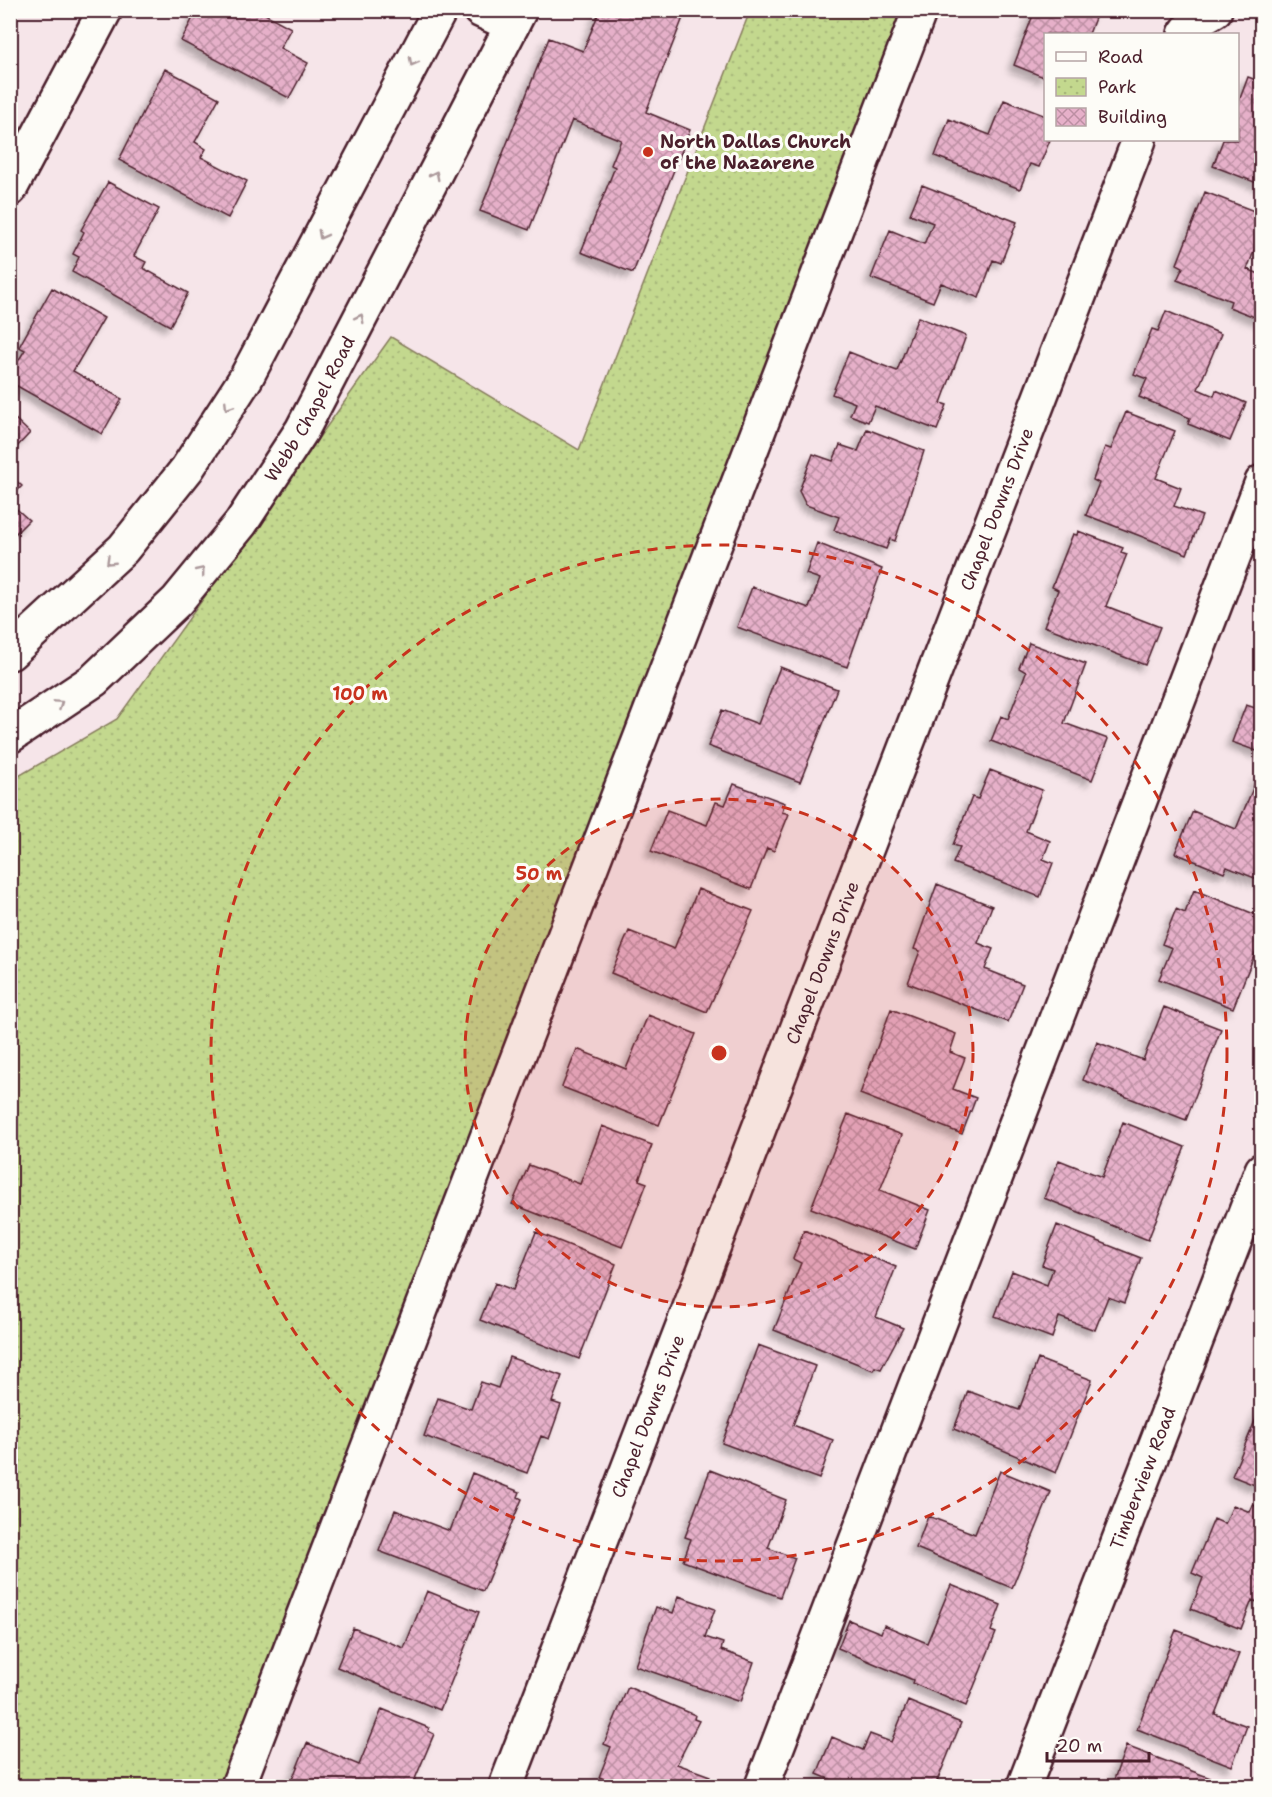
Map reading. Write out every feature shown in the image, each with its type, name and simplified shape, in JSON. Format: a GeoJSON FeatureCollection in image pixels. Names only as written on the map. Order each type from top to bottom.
{"type":"FeatureCollection","features":[{"type":"Feature","properties":{"kind":"street"},"geometry":{"type":"LineString","coordinates":[[10,189],[105,10]]}},
{"type":"Feature","properties":{"kind":"street"},"geometry":{"type":"LineString","coordinates":[[10,653],[123,549],[187,469],[246,378],[440,10]]}},
{"type":"Feature","properties":{"kind":"street"},"geometry":{"type":"LineString","coordinates":[[480,10],[516,18]]}},
{"type":"Feature","properties":{"kind":"street"},"geometry":{"type":"LineString","coordinates":[[238,1786],[920,10]]}},
{"type":"Feature","properties":{"kind":"street"},"geometry":{"type":"LineString","coordinates":[[1186,33],[1193,23],[1213,11]]}},
{"type":"Feature","properties":{"kind":"street","name":"Webb Chapel Road"},"geometry":{"type":"LineString","coordinates":[[10,736],[94,680],[177,601],[241,523],[302,430],[516,18]]}},
{"type":"Feature","properties":{"kind":"street","name":"Chapel Downs Drive"},"geometry":{"type":"LineString","coordinates":[[506,1786],[1139,141]]}},
{"type":"Feature","properties":{"kind":"street"},"geometry":{"type":"LineString","coordinates":[[762,1786],[1262,483]]}},
{"type":"Feature","properties":{"kind":"street","name":"Timberview Road"},"geometry":{"type":"LineString","coordinates":[[1024,1786],[1262,1170]]}},
{"type":"Feature","properties":{"kind":"green space"},"geometry":{"type":"Polygon","coordinates":[[[750,11],[904,11],[224,1786],[11,1786],[10,781],[117,719],[391,337],[579,450],[750,11]]]}},
{"type":"Feature","properties":{"kind":"building"},"geometry":{"type":"Polygon","coordinates":[[[197,10],[264,10],[263,13],[291,28],[280,48],[308,63],[289,98],[181,41],[197,10]]]}},
{"type":"Feature","properties":{"kind":"building","name":"North Dallas Church of the Nazarene"},"geometry":{"type":"Polygon","coordinates":[[[600,10],[686,10],[646,112],[690,130],[633,273],[581,252],[615,167],[611,165],[621,140],[572,120],[529,230],[480,211],[549,38],[583,51],[600,10]]]}},
{"type":"Feature","properties":{"kind":"building"},"geometry":{"type":"Polygon","coordinates":[[[1035,10],[1098,10],[1089,33],[1044,33],[1044,77],[1014,65],[1035,10]]]}},
{"type":"Feature","properties":{"kind":"building"},"geometry":{"type":"Polygon","coordinates":[[[165,69],[219,98],[195,142],[206,149],[201,157],[247,181],[228,218],[119,160],[165,69]]]}},
{"type":"Feature","properties":{"kind":"building"},"geometry":{"type":"Polygon","coordinates":[[[1248,77],[1262,82],[1262,185],[1213,166],[1223,141],[1239,141],[1239,101],[1248,77]]]}},
{"type":"Feature","properties":{"kind":"building"},"geometry":{"type":"Polygon","coordinates":[[[1004,100],[1044,115],[1044,141],[1050,141],[1039,167],[1030,164],[1020,189],[935,156],[949,119],[990,135],[1004,100]]]}},
{"type":"Feature","properties":{"kind":"building"},"geometry":{"type":"Polygon","coordinates":[[[108,182],[159,209],[134,256],[146,262],[143,268],[188,293],[170,326],[72,272],[79,257],[73,254],[84,232],[81,230],[108,182]]]}},
{"type":"Feature","properties":{"kind":"building"},"geometry":{"type":"Polygon","coordinates":[[[922,185],[1017,222],[1001,263],[993,260],[979,298],[941,283],[933,302],[871,278],[890,230],[924,244],[933,223],[910,214],[922,185]]]}},
{"type":"Feature","properties":{"kind":"building"},"geometry":{"type":"Polygon","coordinates":[[[1205,192],[1262,214],[1262,246],[1257,244],[1247,269],[1262,275],[1262,320],[1229,307],[1231,301],[1177,280],[1183,267],[1177,264],[1205,192]]]}},
{"type":"Feature","properties":{"kind":"building"},"geometry":{"type":"Polygon","coordinates":[[[52,288],[104,318],[73,371],[122,399],[102,434],[10,382],[10,374],[25,350],[19,347],[52,288]]]}},
{"type":"Feature","properties":{"kind":"building"},"geometry":{"type":"Polygon","coordinates":[[[1166,311],[1221,334],[1198,389],[1214,396],[1216,390],[1246,403],[1230,441],[1188,424],[1190,418],[1139,397],[1147,379],[1134,374],[1152,329],[1158,331],[1166,311]]]}},
{"type":"Feature","properties":{"kind":"building"},"geometry":{"type":"Polygon","coordinates":[[[918,317],[966,336],[941,403],[947,405],[937,430],[875,406],[868,422],[850,415],[855,403],[832,394],[849,352],[897,371],[918,317]]]}},
{"type":"Feature","properties":{"kind":"building"},"geometry":{"type":"Polygon","coordinates":[[[1126,412],[1175,431],[1156,478],[1181,488],[1174,506],[1202,516],[1187,554],[1086,515],[1099,483],[1093,480],[1105,447],[1111,449],[1126,412]]]}},
{"type":"Feature","properties":{"kind":"building"},"geometry":{"type":"Polygon","coordinates":[[[10,414],[30,433],[10,454],[10,414]]]}},
{"type":"Feature","properties":{"kind":"building"},"geometry":{"type":"Polygon","coordinates":[[[867,429],[924,451],[895,541],[890,539],[886,549],[834,530],[839,517],[806,505],[799,491],[813,454],[833,461],[840,445],[858,451],[867,429]]]}},
{"type":"Feature","properties":{"kind":"building"},"geometry":{"type":"Polygon","coordinates":[[[10,475],[22,486],[10,498],[10,475]]]}},
{"type":"Feature","properties":{"kind":"building"},"geometry":{"type":"Polygon","coordinates":[[[10,503],[29,520],[10,539],[10,503]]]}},
{"type":"Feature","properties":{"kind":"building"},"geometry":{"type":"Polygon","coordinates":[[[1078,531],[1123,548],[1121,552],[1127,554],[1106,606],[1160,627],[1145,665],[1044,626],[1058,590],[1052,587],[1073,534],[1077,535],[1078,531]]]}},
{"type":"Feature","properties":{"kind":"building"},"geometry":{"type":"Polygon","coordinates":[[[817,543],[882,569],[847,667],[737,627],[752,587],[809,608],[820,579],[806,574],[817,543]]]}},
{"type":"Feature","properties":{"kind":"building"},"geometry":{"type":"Polygon","coordinates":[[[1029,643],[1086,664],[1064,723],[1108,739],[1092,780],[991,741],[1001,716],[1008,719],[1026,672],[1019,668],[1029,643]]]}},
{"type":"Feature","properties":{"kind":"building"},"geometry":{"type":"Polygon","coordinates":[[[780,667],[837,689],[800,782],[708,746],[722,710],[758,724],[780,667]]]}},
{"type":"Feature","properties":{"kind":"building"},"geometry":{"type":"Polygon","coordinates":[[[1246,705],[1262,710],[1262,753],[1232,742],[1246,705]]]}},
{"type":"Feature","properties":{"kind":"building"},"geometry":{"type":"Polygon","coordinates":[[[990,770],[1042,790],[1026,831],[1050,841],[1043,859],[1053,863],[1040,897],[953,863],[960,847],[953,845],[972,797],[978,799],[990,770]]]}},
{"type":"Feature","properties":{"kind":"building"},"geometry":{"type":"Polygon","coordinates":[[[1259,774],[1262,776],[1262,881],[1227,867],[1224,873],[1175,853],[1193,811],[1236,829],[1259,774]]]}},
{"type":"Feature","properties":{"kind":"building"},"geometry":{"type":"Polygon","coordinates":[[[734,784],[785,803],[782,812],[789,814],[774,851],[767,848],[751,889],[651,851],[667,810],[707,825],[716,802],[725,805],[734,784]]]}},
{"type":"Feature","properties":{"kind":"building"},"geometry":{"type":"Polygon","coordinates":[[[937,884],[992,906],[978,943],[993,949],[985,969],[1023,984],[1008,1022],[908,983],[920,951],[914,949],[937,884]]]}},
{"type":"Feature","properties":{"kind":"building"},"geometry":{"type":"Polygon","coordinates":[[[698,889],[753,911],[707,1012],[611,973],[629,931],[674,949],[698,889]]]}},
{"type":"Feature","properties":{"kind":"building"},"geometry":{"type":"Polygon","coordinates":[[[1194,890],[1262,917],[1262,936],[1233,1008],[1159,979],[1172,948],[1162,944],[1176,909],[1185,913],[1194,890]]]}},
{"type":"Feature","properties":{"kind":"building"},"geometry":{"type":"Polygon","coordinates":[[[1164,1007],[1221,1029],[1186,1120],[1083,1080],[1097,1042],[1143,1060],[1164,1007]]]}},
{"type":"Feature","properties":{"kind":"building"},"geometry":{"type":"Polygon","coordinates":[[[891,1009],[956,1034],[950,1052],[965,1058],[953,1089],[976,1098],[962,1134],[860,1094],[891,1009]]]}},
{"type":"Feature","properties":{"kind":"building"},"geometry":{"type":"Polygon","coordinates":[[[648,1015],[696,1034],[659,1125],[562,1087],[577,1049],[626,1069],[648,1015]]]}},
{"type":"Feature","properties":{"kind":"building"},"geometry":{"type":"Polygon","coordinates":[[[848,1114],[902,1135],[880,1190],[930,1210],[915,1249],[811,1208],[848,1114]]]}},
{"type":"Feature","properties":{"kind":"building"},"geometry":{"type":"Polygon","coordinates":[[[1123,1122],[1185,1147],[1148,1240],[1044,1198],[1059,1160],[1102,1177],[1123,1122]]]}},
{"type":"Feature","properties":{"kind":"building"},"geometry":{"type":"Polygon","coordinates":[[[602,1126],[652,1145],[639,1180],[647,1183],[622,1247],[512,1204],[529,1165],[580,1184],[602,1126]]]}},
{"type":"Feature","properties":{"kind":"building"},"geometry":{"type":"Polygon","coordinates":[[[1057,1225],[1141,1258],[1124,1303],[1108,1297],[1095,1330],[1059,1317],[1052,1338],[995,1316],[1012,1271],[1047,1285],[1053,1269],[1042,1265],[1057,1225]]]}},
{"type":"Feature","properties":{"kind":"building"},"geometry":{"type":"Polygon","coordinates":[[[804,1230],[896,1267],[876,1317],[903,1328],[881,1369],[875,1367],[873,1370],[774,1330],[801,1263],[793,1259],[804,1230]]]}},
{"type":"Feature","properties":{"kind":"building"},"geometry":{"type":"Polygon","coordinates":[[[536,1232],[616,1264],[579,1359],[480,1320],[495,1283],[513,1290],[536,1232]]]}},
{"type":"Feature","properties":{"kind":"building"},"geometry":{"type":"Polygon","coordinates":[[[758,1345],[815,1366],[793,1425],[833,1440],[819,1479],[722,1443],[758,1345]]]}},
{"type":"Feature","properties":{"kind":"building"},"geometry":{"type":"Polygon","coordinates":[[[509,1357],[562,1376],[552,1402],[561,1405],[549,1439],[541,1436],[527,1473],[424,1436],[438,1398],[471,1409],[481,1382],[498,1388],[509,1357]]]}},
{"type":"Feature","properties":{"kind":"building"},"geometry":{"type":"Polygon","coordinates":[[[1038,1359],[1092,1380],[1056,1473],[954,1429],[968,1391],[1019,1410],[1038,1359]]]}},
{"type":"Feature","properties":{"kind":"building"},"geometry":{"type":"Polygon","coordinates":[[[1262,1404],[1262,1488],[1232,1476],[1262,1404]]]}},
{"type":"Feature","properties":{"kind":"building"},"geometry":{"type":"Polygon","coordinates":[[[710,1470],[786,1500],[768,1548],[795,1558],[780,1597],[683,1561],[691,1539],[685,1537],[710,1470]]]}},
{"type":"Feature","properties":{"kind":"building"},"geometry":{"type":"Polygon","coordinates":[[[1000,1471],[1051,1492],[1012,1588],[916,1548],[928,1516],[975,1534],[1000,1471]]]}},
{"type":"Feature","properties":{"kind":"building"},"geometry":{"type":"Polygon","coordinates":[[[472,1473],[520,1492],[518,1497],[522,1499],[483,1591],[379,1551],[395,1510],[450,1531],[472,1473]]]}},
{"type":"Feature","properties":{"kind":"building"},"geometry":{"type":"Polygon","coordinates":[[[1233,1505],[1250,1512],[1253,1505],[1262,1508],[1262,1604],[1252,1600],[1241,1629],[1191,1609],[1203,1578],[1192,1573],[1214,1519],[1225,1524],[1233,1505]]]}},
{"type":"Feature","properties":{"kind":"building"},"geometry":{"type":"Polygon","coordinates":[[[951,1585],[1001,1605],[991,1631],[996,1633],[966,1706],[912,1683],[913,1680],[838,1648],[849,1620],[881,1633],[884,1625],[927,1643],[951,1585]]]}},
{"type":"Feature","properties":{"kind":"building"},"geometry":{"type":"Polygon","coordinates":[[[427,1591],[479,1612],[440,1710],[337,1667],[353,1628],[404,1648],[427,1591]]]}},
{"type":"Feature","properties":{"kind":"building"},"geometry":{"type":"Polygon","coordinates":[[[679,1596],[715,1609],[705,1637],[723,1643],[721,1650],[754,1662],[740,1702],[635,1666],[656,1607],[673,1613],[679,1596]]]}},
{"type":"Feature","properties":{"kind":"building"},"geometry":{"type":"Polygon","coordinates":[[[1176,1630],[1239,1654],[1215,1714],[1247,1726],[1232,1766],[1137,1729],[1176,1630]]]}},
{"type":"Feature","properties":{"kind":"building"},"geometry":{"type":"Polygon","coordinates":[[[628,1687],[695,1715],[694,1719],[699,1721],[677,1764],[710,1776],[706,1786],[622,1786],[599,1777],[611,1747],[604,1744],[628,1687]]]}},
{"type":"Feature","properties":{"kind":"building"},"geometry":{"type":"Polygon","coordinates":[[[908,1701],[961,1723],[935,1786],[846,1786],[817,1774],[832,1737],[863,1750],[870,1734],[891,1742],[908,1701]]]}},
{"type":"Feature","properties":{"kind":"building"},"geometry":{"type":"Polygon","coordinates":[[[382,1709],[429,1728],[428,1731],[434,1734],[412,1786],[301,1786],[291,1782],[307,1743],[359,1765],[382,1709]]]}},
{"type":"Feature","properties":{"kind":"building"},"geometry":{"type":"Polygon","coordinates":[[[1126,1746],[1213,1779],[1211,1786],[1112,1785],[1126,1746]]]}},
{"type":"Feature","properties":{"kind":"place","name":"North Dallas Church of the Nazarene"},"geometry":{"type":"Point","coordinates":[648,152]}}]}
